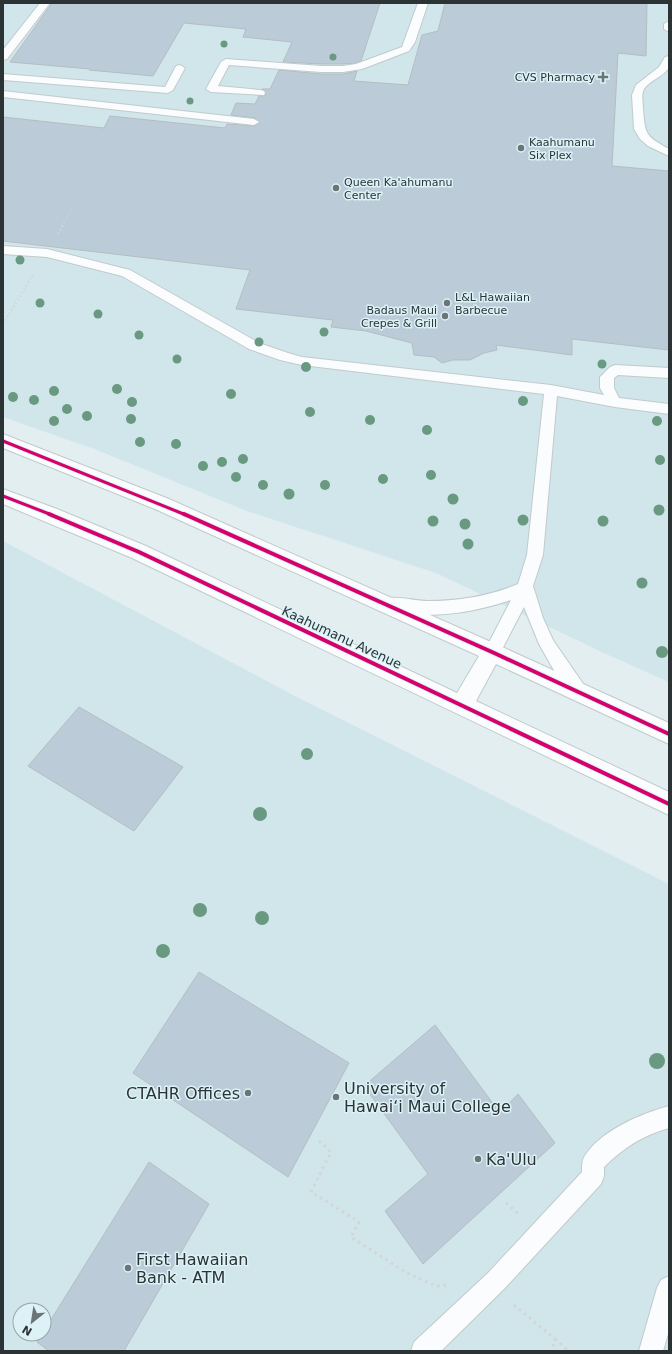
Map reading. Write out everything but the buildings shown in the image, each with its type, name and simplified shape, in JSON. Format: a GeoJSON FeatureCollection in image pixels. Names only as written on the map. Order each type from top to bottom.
{"type":"FeatureCollection","features":[{"type":"Feature","properties":{"kind":"main road"},"geometry":{"type":"LineString","coordinates":[[3,441],[162,504],[492,652],[669,734]]}},
{"type":"Feature","properties":{"kind":"main road","name":"Kaahumanu Avenue"},"geometry":{"type":"LineString","coordinates":[[3,496],[50,514],[139,552],[669,804]]}},
{"type":"Feature","properties":{"kind":"main road"},"geometry":{"type":"LineString","coordinates":[[462,705],[492,652]]}},
{"type":"Feature","properties":{"kind":"lane"},"geometry":{"type":"LineString","coordinates":[[3,57],[44,3]]}},
{"type":"Feature","properties":{"kind":"lane"},"geometry":{"type":"LineString","coordinates":[[260,94],[211,89],[226,62],[328,70],[350,68],[375,61],[406,49],[410,42],[423,3]]}},
{"type":"Feature","properties":{"kind":"lane"},"geometry":{"type":"LineString","coordinates":[[669,24],[669,29]]}},
{"type":"Feature","properties":{"kind":"lane"},"geometry":{"type":"LineString","coordinates":[[669,59],[663,69],[643,84],[637,95],[639,129],[644,137],[652,144],[669,153]]}},
{"type":"Feature","properties":{"kind":"lane"},"geometry":{"type":"LineString","coordinates":[[3,77],[168,90],[180,68]]}},
{"type":"Feature","properties":{"kind":"lane"},"geometry":{"type":"LineString","coordinates":[[344,81],[350,68]]}},
{"type":"Feature","properties":{"kind":"lane"},"geometry":{"type":"LineString","coordinates":[[3,94],[254,122]]}},
{"type":"Feature","properties":{"kind":"lane"},"geometry":{"type":"LineString","coordinates":[[3,250],[47,253],[126,273],[254,346],[302,362],[550,390],[615,402],[669,409]]}},
{"type":"Feature","properties":{"kind":"lane"},"geometry":{"type":"LineString","coordinates":[[615,402],[607,388],[607,377],[615,370],[669,373]]}},
{"type":"Feature","properties":{"kind":"lane"},"geometry":{"type":"LineString","coordinates":[[492,652],[526,588],[535,555],[550,390]]}},
{"type":"Feature","properties":{"kind":"lane"},"geometry":{"type":"LineString","coordinates":[[383,603],[426,608],[468,606],[501,598],[526,588]]}},
{"type":"Feature","properties":{"kind":"lane"},"geometry":{"type":"LineString","coordinates":[[526,588],[531,609],[543,638],[564,673],[581,694]]}},
{"type":"Feature","properties":{"kind":"lane"},"geometry":{"type":"LineString","coordinates":[[423,1351],[496,1281],[593,1176],[593,1162],[606,1148],[621,1136],[637,1127],[654,1120],[669,1117]]}},
{"type":"Feature","properties":{"kind":"lane"},"geometry":{"type":"LineString","coordinates":[[651,1351],[669,1288]]}},
{"type":"Feature","properties":{"kind":"path"},"geometry":{"type":"LineString","coordinates":[[319,1141],[331,1152],[311,1192],[360,1222],[352,1237],[407,1273],[436,1286],[452,1284]]}},
{"type":"Feature","properties":{"kind":"path"},"geometry":{"type":"LineString","coordinates":[[506,1202],[521,1216]]}},
{"type":"Feature","properties":{"kind":"path"},"geometry":{"type":"LineString","coordinates":[[514,1305],[569,1351]]}},
{"type":"Feature","properties":{"kind":"path"},"geometry":{"type":"LineString","coordinates":[[552,1351],[555,1339]]}},
{"type":"Feature","properties":{"kind":"shaded area"},"geometry":{"type":"Polygon","coordinates":[[[3,3],[669,3],[669,682],[606,654],[436,573],[247,511],[97,450],[3,417],[3,3]]]}},
{"type":"Feature","properties":{"kind":"shaded area","name":"University of Hawai‘i Maui College"},"geometry":{"type":"Polygon","coordinates":[[[3,541],[293,695],[669,884],[669,1351],[3,1351],[3,541]]]}},
{"type":"Feature","properties":{"kind":"cycle path"},"geometry":{"type":"LineString","coordinates":[[3,441],[162,504],[492,652],[669,734]]}},
{"type":"Feature","properties":{"kind":"cycle path"},"geometry":{"type":"LineString","coordinates":[[3,496],[50,514],[139,552],[669,804]]}},
{"type":"Feature","properties":{"kind":"place","name":"CVS Pharmacy"},"geometry":{"type":"Point","coordinates":[603,77]}},
{"type":"Feature","properties":{"kind":"place","name":"Kaahumanu Six Plex"},"geometry":{"type":"Point","coordinates":[521,148]}},
{"type":"Feature","properties":{"kind":"place","name":"Queen Ka'ahumanu Center"},"geometry":{"type":"Point","coordinates":[336,188]}},
{"type":"Feature","properties":{"kind":"place","name":"L&L Hawaiian Barbecue"},"geometry":{"type":"Point","coordinates":[447,303]}},
{"type":"Feature","properties":{"kind":"place","name":"Badaus Maui Crepes & Grill"},"geometry":{"type":"Point","coordinates":[445,316]}},
{"type":"Feature","properties":{"kind":"place","name":"CTAHR Offices"},"geometry":{"type":"Point","coordinates":[248,1093]}},
{"type":"Feature","properties":{"kind":"place","name":"University of Hawai‘i Maui College"},"geometry":{"type":"Point","coordinates":[336,1097]}},
{"type":"Feature","properties":{"kind":"place","name":"Ka'Ulu"},"geometry":{"type":"Point","coordinates":[478,1159]}},
{"type":"Feature","properties":{"kind":"place","name":"First Hawaiian Bank - ATM"},"geometry":{"type":"Point","coordinates":[128,1268]}}]}
